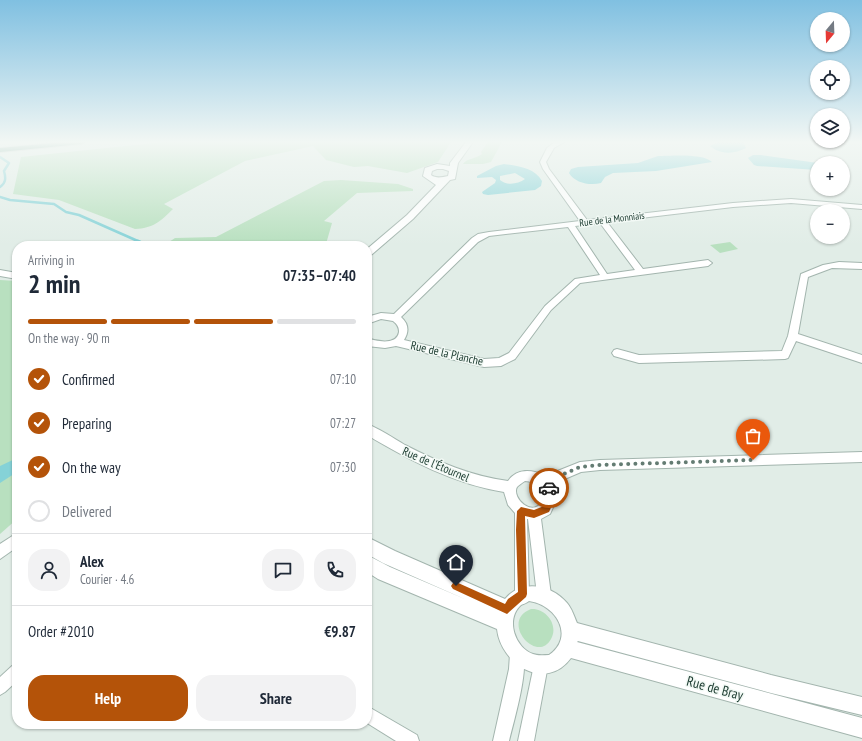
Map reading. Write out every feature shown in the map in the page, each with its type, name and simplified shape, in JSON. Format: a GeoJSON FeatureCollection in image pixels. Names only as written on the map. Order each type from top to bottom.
{"type":"FeatureCollection","features":[{"type":"Feature","properties":{"kind":"street"},"geometry":{"type":"LineString","coordinates":[[429,177],[436,183],[437,188]]}},
{"type":"Feature","properties":{"kind":"street"},"geometry":{"type":"LineString","coordinates":[[372,250],[410,217],[437,188],[450,177]]}},
{"type":"Feature","properties":{"kind":"street"},"geometry":{"type":"LineString","coordinates":[[552,177],[585,222]]}},
{"type":"Feature","properties":{"kind":"street"},"geometry":{"type":"LineString","coordinates":[[431,179],[446,180]]}},
{"type":"Feature","properties":{"kind":"street","name":"Rue de la Monniais"},"geometry":{"type":"LineString","coordinates":[[395,318],[481,236],[733,205],[791,201],[862,207]]}},
{"type":"Feature","properties":{"kind":"street"},"geometry":{"type":"LineString","coordinates":[[602,221],[641,272]]}},
{"type":"Feature","properties":{"kind":"street"},"geometry":{"type":"LineString","coordinates":[[570,224],[605,277]]}},
{"type":"Feature","properties":{"kind":"street","name":"Rue de la Planche"},"geometry":{"type":"LineString","coordinates":[[396,342],[484,362],[501,362],[512,356],[548,308],[578,281],[708,263]]}},
{"type":"Feature","properties":{"kind":"street"},"geometry":{"type":"LineString","coordinates":[[617,353],[639,359],[785,355],[793,336],[804,276],[818,268],[841,263],[862,266]]}},
{"type":"Feature","properties":{"kind":"street"},"geometry":{"type":"LineString","coordinates":[[0,273],[12,275]]}},
{"type":"Feature","properties":{"kind":"street"},"geometry":{"type":"LineString","coordinates":[[372,318],[381,316],[395,318],[403,327],[403,332],[396,342],[382,346],[372,344]]}},
{"type":"Feature","properties":{"kind":"street"},"geometry":{"type":"LineString","coordinates":[[793,336],[862,359]]}},
{"type":"Feature","properties":{"kind":"street","name":"Rue de l'Étournel"},"geometry":{"type":"LineString","coordinates":[[372,432],[401,449],[467,478],[487,484],[510,487]]}},
{"type":"Feature","properties":{"kind":"street"},"geometry":{"type":"LineString","coordinates":[[545,482],[580,467],[600,465],[862,457]]}},
{"type":"Feature","properties":{"kind":"street"},"geometry":{"type":"LineString","coordinates":[[527,512],[547,509],[550,504],[551,493],[545,482],[532,476],[517,478],[510,487],[510,494],[511,500],[527,512],[544,595]]}},
{"type":"Feature","properties":{"kind":"street"},"geometry":{"type":"LineString","coordinates":[[522,594],[520,530],[527,512]]}},
{"type":"Feature","properties":{"kind":"street"},"geometry":{"type":"LineString","coordinates":[[0,552],[12,543]]}},
{"type":"Feature","properties":{"kind":"street"},"geometry":{"type":"LineString","coordinates":[[372,548],[506,617]]}},
{"type":"Feature","properties":{"kind":"street"},"geometry":{"type":"LineString","coordinates":[[372,566],[384,573],[506,617]]}},
{"type":"Feature","properties":{"kind":"street"},"geometry":{"type":"LineString","coordinates":[[529,592],[544,595],[554,600],[561,608],[567,619],[569,639],[561,657],[552,663],[541,665],[532,664],[516,654],[506,635],[506,617],[511,603],[522,594],[529,592]]}},
{"type":"Feature","properties":{"kind":"street","name":"Rue de Bray"},"geometry":{"type":"LineString","coordinates":[[862,706],[771,684],[574,630],[569,639],[862,728]]}},
{"type":"Feature","properties":{"kind":"street"},"geometry":{"type":"LineString","coordinates":[[501,741],[517,668],[516,654]]}},
{"type":"Feature","properties":{"kind":"street"},"geometry":{"type":"LineString","coordinates":[[526,741],[541,665]]}},
{"type":"Feature","properties":{"kind":"street"},"geometry":{"type":"LineString","coordinates":[[0,688],[12,676]]}},
{"type":"Feature","properties":{"kind":"street"},"geometry":{"type":"LineString","coordinates":[[372,717],[411,741]]}},
{"type":"Feature","properties":{"kind":"green space"},"geometry":{"type":"Polygon","coordinates":[[[17,177],[216,177],[164,204],[173,209],[156,224],[135,229],[59,200],[13,194],[17,177]]]}},
{"type":"Feature","properties":{"kind":"green space"},"geometry":{"type":"Polygon","coordinates":[[[341,180],[398,184],[413,189],[413,191],[357,193],[324,221],[332,223],[327,241],[170,241],[175,238],[216,237],[324,181],[341,180]]]}},
{"type":"Feature","properties":{"kind":"green space"},"geometry":{"type":"Polygon","coordinates":[[[730,242],[738,249],[720,253],[710,245],[730,242]]]}},
{"type":"Feature","properties":{"kind":"green space"},"geometry":{"type":"Polygon","coordinates":[[[0,280],[12,281],[12,523],[0,534],[0,280]]]}},
{"type":"Feature","properties":{"kind":"green space"},"geometry":{"type":"Polygon","coordinates":[[[531,609],[542,611],[550,618],[552,623],[553,634],[545,646],[537,647],[530,644],[520,631],[519,622],[522,615],[531,609]]]}},
{"type":"Feature","properties":{"kind":"water"},"geometry":{"type":"Polygon","coordinates":[[[477,177],[500,177],[500,180],[509,184],[525,179],[521,177],[539,177],[542,181],[541,186],[535,190],[488,195],[483,194],[482,192],[495,183],[496,180],[492,177],[477,178],[477,177]]]}},
{"type":"Feature","properties":{"kind":"water"},"geometry":{"type":"Polygon","coordinates":[[[573,177],[606,177],[601,183],[597,184],[583,183],[573,177]]]}},
{"type":"Feature","properties":{"kind":"water"},"geometry":{"type":"Polygon","coordinates":[[[12,460],[12,475],[0,483],[0,466],[12,460]]]}},
{"type":"Feature","properties":{"kind":"waterway"},"geometry":{"type":"LineString","coordinates":[[0,187],[4,182],[5,177]]}},
{"type":"Feature","properties":{"kind":"waterway"},"geometry":{"type":"LineString","coordinates":[[0,197],[10,200],[54,204],[66,212],[79,215],[138,241]]}},
{"type":"Feature","properties":{"kind":"way so far"},"geometry":{"type":"LineString","coordinates":[[549,488],[545,482],[580,467],[753,460]]}},
{"type":"Feature","properties":{"kind":"route"},"geometry":{"type":"LineString","coordinates":[[456,586],[507,609],[516,598],[522,594],[520,530],[521,511],[528,514],[534,514],[541,513],[547,509],[552,499],[549,488]]}}]}
